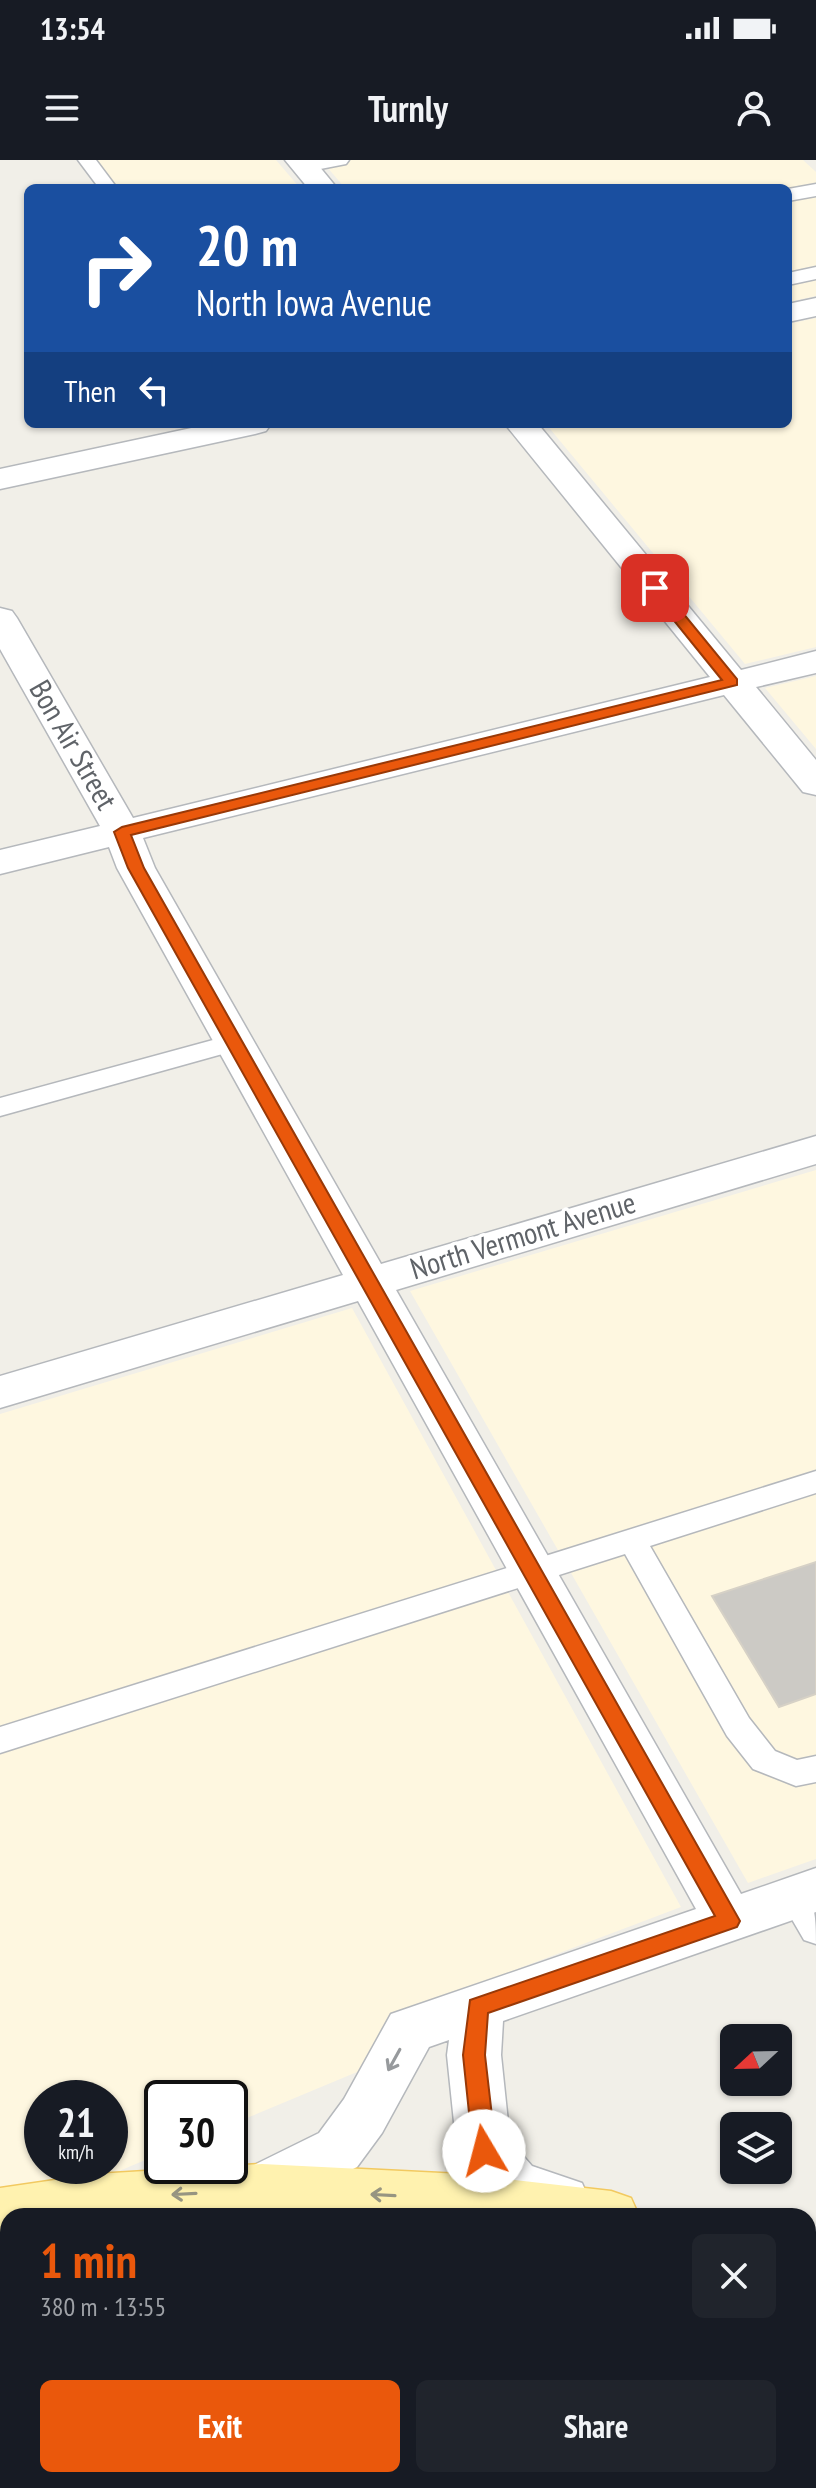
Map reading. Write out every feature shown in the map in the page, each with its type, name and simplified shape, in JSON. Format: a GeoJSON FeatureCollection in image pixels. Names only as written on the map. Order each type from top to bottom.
{"type":"FeatureCollection","features":[{"type":"Feature","properties":{"kind":"main road"},"geometry":{"type":"LineString","coordinates":[[34,2208],[96,2199],[262,2189],[461,2199],[547,2208]]}},
{"type":"Feature","properties":{"kind":"street"},"geometry":{"type":"LineString","coordinates":[[792,312],[816,307]]}},
{"type":"Feature","properties":{"kind":"street"},"geometry":{"type":"LineString","coordinates":[[0,479],[236,428]]}},
{"type":"Feature","properties":{"kind":"street"},"geometry":{"type":"LineString","coordinates":[[524,428],[816,784]]}},
{"type":"Feature","properties":{"kind":"street","name":"Bon Air Street"},"geometry":{"type":"LineString","coordinates":[[0,618],[122,832],[136,868],[729,1921]]}},
{"type":"Feature","properties":{"kind":"street"},"geometry":{"type":"LineString","coordinates":[[0,862],[816,662]]}},
{"type":"Feature","properties":{"kind":"street","name":"North Vermont Avenue"},"geometry":{"type":"LineString","coordinates":[[0,1392],[816,1150]]}},
{"type":"Feature","properties":{"kind":"street"},"geometry":{"type":"LineString","coordinates":[[262,2189],[338,2150],[363,2116],[410,2030],[729,1921],[809,1906]]}},
{"type":"Feature","properties":{"kind":"street"},"geometry":{"type":"LineString","coordinates":[[478,2007],[474,2055],[484,2151],[514,2185],[585,2208]]}},
{"type":"Feature","properties":{"kind":"lane"},"geometry":{"type":"LineString","coordinates":[[87,160],[105,184]]}},
{"type":"Feature","properties":{"kind":"lane"},"geometry":{"type":"LineString","coordinates":[[309,172],[340,160]]}},
{"type":"Feature","properties":{"kind":"lane"},"geometry":{"type":"LineString","coordinates":[[792,194],[816,190]]}},
{"type":"Feature","properties":{"kind":"lane"},"geometry":{"type":"LineString","coordinates":[[792,272],[816,271]]}},
{"type":"Feature","properties":{"kind":"lane"},"geometry":{"type":"LineString","coordinates":[[792,278],[816,271]]}},
{"type":"Feature","properties":{"kind":"lane"},"geometry":{"type":"LineString","coordinates":[[0,1107],[235,1042]]}},
{"type":"Feature","properties":{"kind":"lane"},"geometry":{"type":"LineString","coordinates":[[0,1740],[816,1482]]}},
{"type":"Feature","properties":{"kind":"lane"},"geometry":{"type":"LineString","coordinates":[[632,1540],[738,1727],[764,1760],[796,1773],[816,1769]]}},
{"type":"Feature","properties":{"kind":"shaded area"},"geometry":{"type":"Polygon","coordinates":[[[87,160],[276,160],[297,184],[105,184],[87,160]]]}},
{"type":"Feature","properties":{"kind":"shaded area"},"geometry":{"type":"Polygon","coordinates":[[[321,160],[803,160],[816,172],[816,296],[792,301],[792,184],[342,184],[321,160]]]}},
{"type":"Feature","properties":{"kind":"shaded area"},"geometry":{"type":"Polygon","coordinates":[[[816,318],[816,647],[745,664],[549,428],[792,428],[792,323],[816,318]]]}},
{"type":"Feature","properties":{"kind":"shaded area"},"geometry":{"type":"Polygon","coordinates":[[[816,676],[816,749],[765,688],[816,676]]]}},
{"type":"Feature","properties":{"kind":"shaded area"},"geometry":{"type":"Polygon","coordinates":[[[816,1170],[816,1859],[748,1883],[410,1291],[816,1170]]]}},
{"type":"Feature","properties":{"kind":"shaded area"},"geometry":{"type":"Polygon","coordinates":[[[352,1308],[681,1907],[462,1990],[445,2002],[405,2052],[248,2117],[248,2080],[144,2080],[144,2161],[128,2167],[128,2080],[24,2080],[24,2184],[88,2184],[31,2208],[0,2208],[0,1414],[352,1308]]]}},
{"type":"Feature","properties":{"kind":"building"},"geometry":{"type":"Polygon","coordinates":[[[816,1562],[816,1694],[779,1707],[712,1596],[816,1562]]]}},
{"type":"Feature","properties":{"kind":"route"},"geometry":{"type":"LineString","coordinates":[[484,2151],[474,2055],[478,2007],[729,1921],[136,868],[122,832],[732,682],[655,588]]}}]}
